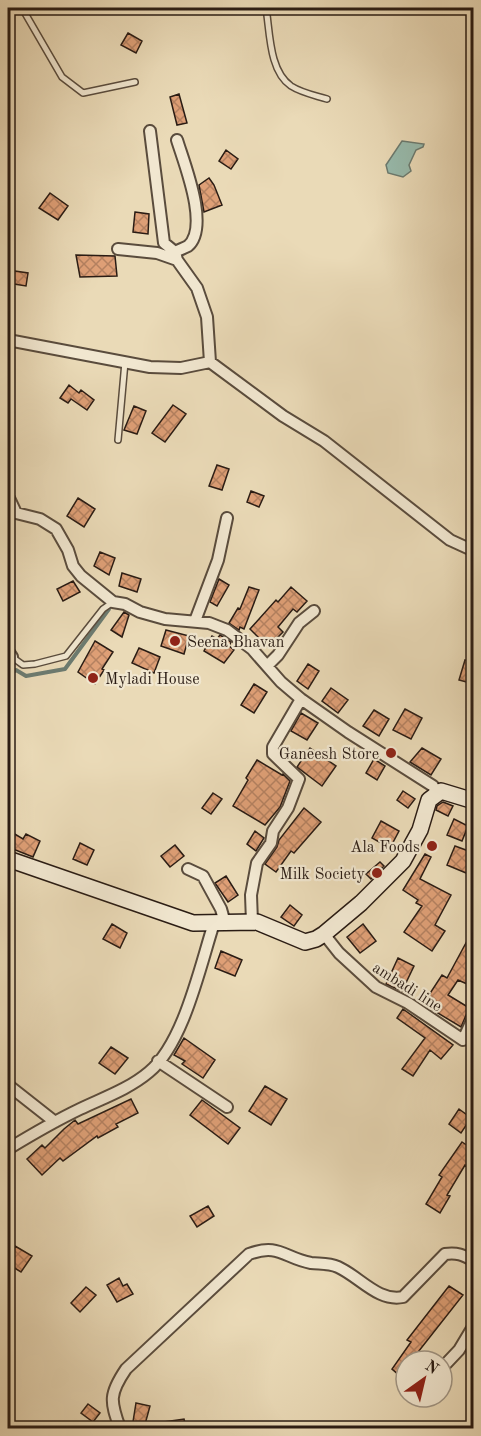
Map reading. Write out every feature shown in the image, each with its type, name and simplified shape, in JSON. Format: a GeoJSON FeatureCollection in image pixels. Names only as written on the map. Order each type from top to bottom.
{"type":"FeatureCollection","features":[{"type":"Feature","properties":{"kind":"main road"},"geometry":{"type":"LineString","coordinates":[[8,859],[193,923],[257,922],[305,942],[324,934],[361,903],[403,861],[420,830],[429,800],[441,791],[474,801]]}},
{"type":"Feature","properties":{"kind":"street"},"geometry":{"type":"LineString","coordinates":[[150,131],[164,243],[176,256],[197,288],[204,307],[210,341],[210,362]]}},
{"type":"Feature","properties":{"kind":"street"},"geometry":{"type":"LineString","coordinates":[[176,256],[194,236],[197,223],[193,193],[177,140]]}},
{"type":"Feature","properties":{"kind":"street"},"geometry":{"type":"LineString","coordinates":[[118,249],[176,256]]}},
{"type":"Feature","properties":{"kind":"street"},"geometry":{"type":"LineString","coordinates":[[8,340],[150,367],[181,368],[210,362],[283,416],[324,441],[450,540],[474,551]]}},
{"type":"Feature","properties":{"kind":"street"},"geometry":{"type":"LineString","coordinates":[[8,483],[8,495],[16,513],[40,519],[56,529],[68,550],[73,566],[81,576],[112,602],[125,604],[140,612],[165,619],[209,623],[227,630],[252,649],[281,682],[301,699],[433,786],[437,794]]}},
{"type":"Feature","properties":{"kind":"street"},"geometry":{"type":"LineString","coordinates":[[195,621],[218,560],[227,518]]}},
{"type":"Feature","properties":{"kind":"street"},"geometry":{"type":"LineString","coordinates":[[267,666],[278,655],[299,623],[314,611]]}},
{"type":"Feature","properties":{"kind":"street"},"geometry":{"type":"LineString","coordinates":[[252,922],[251,895],[257,863],[271,843],[273,831],[288,808],[299,779],[273,754],[273,747],[301,699]]}},
{"type":"Feature","properties":{"kind":"street"},"geometry":{"type":"LineString","coordinates":[[8,1149],[150,1072],[181,1027],[220,923],[221,909],[203,876],[188,869]]}},
{"type":"Feature","properties":{"kind":"street","name":"ambadi line"},"geometry":{"type":"LineString","coordinates":[[324,934],[339,954],[376,987],[408,1003],[463,1040],[474,1016]]}},
{"type":"Feature","properties":{"kind":"street"},"geometry":{"type":"LineString","coordinates":[[158,1061],[227,1107]]}},
{"type":"Feature","properties":{"kind":"street"},"geometry":{"type":"LineString","coordinates":[[8,1085],[55,1122]]}},
{"type":"Feature","properties":{"kind":"street"},"geometry":{"type":"LineString","coordinates":[[120,1428],[112,1405],[116,1384],[126,1369],[249,1254],[262,1249],[274,1249],[299,1260],[339,1267],[382,1295],[394,1299],[403,1297],[446,1254],[454,1252],[474,1261]]}},
{"type":"Feature","properties":{"kind":"street"},"geometry":{"type":"LineString","coordinates":[[454,1355],[474,1326]]}},
{"type":"Feature","properties":{"kind":"lane"},"geometry":{"type":"LineString","coordinates":[[22,8],[62,77],[84,93],[135,82]]}},
{"type":"Feature","properties":{"kind":"lane"},"geometry":{"type":"LineString","coordinates":[[266,8],[273,54],[281,78],[290,86],[303,92],[327,99]]}},
{"type":"Feature","properties":{"kind":"lane"},"geometry":{"type":"LineString","coordinates":[[118,440],[125,362]]}},
{"type":"Feature","properties":{"kind":"lane"},"geometry":{"type":"LineString","coordinates":[[9,656],[23,665],[66,657],[103,609],[112,602]]}},
{"type":"Feature","properties":{"kind":"shaded area"},"geometry":{"type":"Polygon","coordinates":[[[402,141],[424,144],[416,150],[409,165],[411,171],[403,177],[388,173],[386,165],[402,141]]]}},
{"type":"Feature","properties":{"kind":"building"},"geometry":{"type":"Polygon","coordinates":[[[128,33],[142,41],[136,53],[121,45],[128,33]]]}},
{"type":"Feature","properties":{"kind":"building"},"geometry":{"type":"Polygon","coordinates":[[[179,94],[187,123],[177,125],[170,97],[179,94]]]}},
{"type":"Feature","properties":{"kind":"building"},"geometry":{"type":"Polygon","coordinates":[[[226,150],[238,159],[231,169],[219,161],[226,150]]]}},
{"type":"Feature","properties":{"kind":"building"},"geometry":{"type":"Polygon","coordinates":[[[209,178],[222,205],[204,212],[199,185],[209,178]]]}},
{"type":"Feature","properties":{"kind":"building"},"geometry":{"type":"Polygon","coordinates":[[[50,193],[68,206],[58,220],[39,208],[50,193]]]}},
{"type":"Feature","properties":{"kind":"building"},"geometry":{"type":"Polygon","coordinates":[[[135,212],[149,214],[148,234],[133,232],[135,212]]]}},
{"type":"Feature","properties":{"kind":"building"},"geometry":{"type":"Polygon","coordinates":[[[76,255],[115,256],[117,276],[80,277],[76,255]]]}},
{"type":"Feature","properties":{"kind":"building"},"geometry":{"type":"Polygon","coordinates":[[[8,270],[28,273],[26,286],[8,283],[8,270]]]}},
{"type":"Feature","properties":{"kind":"building"},"geometry":{"type":"Polygon","coordinates":[[[69,385],[79,393],[81,390],[94,400],[87,410],[71,399],[68,403],[60,398],[69,385]]]}},
{"type":"Feature","properties":{"kind":"building"},"geometry":{"type":"Polygon","coordinates":[[[173,405],[186,414],[165,442],[152,433],[173,405]]]}},
{"type":"Feature","properties":{"kind":"building"},"geometry":{"type":"Polygon","coordinates":[[[134,406],[146,411],[137,434],[124,430],[134,406]]]}},
{"type":"Feature","properties":{"kind":"building"},"geometry":{"type":"Polygon","coordinates":[[[217,465],[229,469],[222,490],[209,486],[217,465]]]}},
{"type":"Feature","properties":{"kind":"building"},"geometry":{"type":"Polygon","coordinates":[[[251,491],[264,496],[259,507],[247,502],[251,491]]]}},
{"type":"Feature","properties":{"kind":"building"},"geometry":{"type":"Polygon","coordinates":[[[78,498],[95,509],[84,527],[67,516],[78,498]]]}},
{"type":"Feature","properties":{"kind":"building"},"geometry":{"type":"Polygon","coordinates":[[[100,552],[115,558],[109,575],[94,566],[100,552]]]}},
{"type":"Feature","properties":{"kind":"building"},"geometry":{"type":"Polygon","coordinates":[[[122,573],[141,579],[137,592],[119,586],[122,573]]]}},
{"type":"Feature","properties":{"kind":"building"},"geometry":{"type":"Polygon","coordinates":[[[219,579],[229,585],[217,606],[210,602],[219,579]]]}},
{"type":"Feature","properties":{"kind":"building"},"geometry":{"type":"Polygon","coordinates":[[[73,581],[80,592],[63,601],[57,589],[73,581]]]}},
{"type":"Feature","properties":{"kind":"building"},"geometry":{"type":"Polygon","coordinates":[[[249,587],[259,590],[244,629],[240,627],[239,630],[229,623],[238,608],[240,609],[249,587]]]}},
{"type":"Feature","properties":{"kind":"building"},"geometry":{"type":"Polygon","coordinates":[[[291,587],[307,601],[297,612],[293,609],[278,627],[283,632],[268,647],[250,629],[291,587]]]}},
{"type":"Feature","properties":{"kind":"building"},"geometry":{"type":"Polygon","coordinates":[[[124,612],[129,615],[122,637],[111,630],[124,612]]]}},
{"type":"Feature","properties":{"kind":"building","name":"Seena Bhavan"},"geometry":{"type":"Polygon","coordinates":[[[166,630],[189,636],[184,654],[161,646],[166,630]]]}},
{"type":"Feature","properties":{"kind":"building"},"geometry":{"type":"Polygon","coordinates":[[[220,635],[231,642],[229,646],[234,650],[224,663],[204,651],[212,636],[217,639],[220,635]]]}},
{"type":"Feature","properties":{"kind":"building"},"geometry":{"type":"Polygon","coordinates":[[[95,641],[113,652],[95,684],[78,672],[95,641]]]}},
{"type":"Feature","properties":{"kind":"building"},"geometry":{"type":"Polygon","coordinates":[[[139,648],[160,657],[154,673],[132,663],[139,648]]]}},
{"type":"Feature","properties":{"kind":"building"},"geometry":{"type":"Polygon","coordinates":[[[465,660],[474,662],[474,684],[459,680],[465,660]]]}},
{"type":"Feature","properties":{"kind":"building"},"geometry":{"type":"Polygon","coordinates":[[[308,664],[319,671],[308,689],[297,681],[308,664]]]}},
{"type":"Feature","properties":{"kind":"building"},"geometry":{"type":"Polygon","coordinates":[[[254,684],[267,692],[254,713],[241,705],[254,684]]]}},
{"type":"Feature","properties":{"kind":"building"},"geometry":{"type":"Polygon","coordinates":[[[331,688],[348,700],[338,713],[322,701],[331,688]]]}},
{"type":"Feature","properties":{"kind":"building"},"geometry":{"type":"Polygon","coordinates":[[[405,709],[422,718],[411,739],[393,730],[405,709]]]}},
{"type":"Feature","properties":{"kind":"building"},"geometry":{"type":"Polygon","coordinates":[[[374,710],[389,719],[379,736],[363,726],[374,710]]]}},
{"type":"Feature","properties":{"kind":"building"},"geometry":{"type":"Polygon","coordinates":[[[301,713],[318,723],[307,740],[291,731],[301,713]]]}},
{"type":"Feature","properties":{"kind":"building"},"geometry":{"type":"Polygon","coordinates":[[[310,748],[336,766],[322,786],[297,767],[310,748]]]}},
{"type":"Feature","properties":{"kind":"building"},"geometry":{"type":"Polygon","coordinates":[[[422,748],[441,759],[431,775],[410,762],[422,748]]]}},
{"type":"Feature","properties":{"kind":"building"},"geometry":{"type":"Polygon","coordinates":[[[374,759],[385,766],[377,780],[366,773],[374,759]]]}},
{"type":"Feature","properties":{"kind":"building"},"geometry":{"type":"Polygon","coordinates":[[[257,760],[283,774],[290,781],[280,807],[265,825],[233,806],[257,760]]]}},
{"type":"Feature","properties":{"kind":"building"},"geometry":{"type":"Polygon","coordinates":[[[403,791],[415,799],[408,808],[397,800],[403,791]]]}},
{"type":"Feature","properties":{"kind":"building"},"geometry":{"type":"Polygon","coordinates":[[[213,793],[222,799],[211,814],[202,808],[213,793]]]}},
{"type":"Feature","properties":{"kind":"building"},"geometry":{"type":"Polygon","coordinates":[[[443,802],[453,806],[448,816],[436,810],[437,806],[443,802]]]}},
{"type":"Feature","properties":{"kind":"building"},"geometry":{"type":"Polygon","coordinates":[[[304,808],[321,822],[294,853],[291,851],[276,872],[265,864],[279,840],[304,808]]]}},
{"type":"Feature","properties":{"kind":"building"},"geometry":{"type":"Polygon","coordinates":[[[454,819],[468,826],[462,841],[447,835],[454,819]]]}},
{"type":"Feature","properties":{"kind":"building"},"geometry":{"type":"Polygon","coordinates":[[[381,821],[399,831],[390,848],[372,838],[381,821]]]}},
{"type":"Feature","properties":{"kind":"building"},"geometry":{"type":"Polygon","coordinates":[[[8,830],[23,839],[26,834],[40,841],[33,857],[8,847],[8,830]]]}},
{"type":"Feature","properties":{"kind":"building"},"geometry":{"type":"Polygon","coordinates":[[[255,831],[264,838],[256,851],[247,844],[255,831]]]}},
{"type":"Feature","properties":{"kind":"building"},"geometry":{"type":"Polygon","coordinates":[[[80,843],[94,850],[87,865],[73,859],[80,843]]]}},
{"type":"Feature","properties":{"kind":"building"},"geometry":{"type":"Polygon","coordinates":[[[175,845],[184,856],[170,867],[161,856],[175,845]]]}},
{"type":"Feature","properties":{"kind":"building"},"geometry":{"type":"Polygon","coordinates":[[[455,846],[474,853],[466,873],[447,865],[455,846]]]}},
{"type":"Feature","properties":{"kind":"building"},"geometry":{"type":"Polygon","coordinates":[[[425,854],[431,857],[420,879],[451,895],[435,925],[445,931],[432,951],[404,932],[422,906],[416,903],[418,900],[403,890],[425,854]]]}},
{"type":"Feature","properties":{"kind":"building"},"geometry":{"type":"Polygon","coordinates":[[[380,862],[384,866],[371,879],[366,874],[380,862]]]}},
{"type":"Feature","properties":{"kind":"building"},"geometry":{"type":"Polygon","coordinates":[[[226,876],[238,895],[228,902],[215,883],[226,876]]]}},
{"type":"Feature","properties":{"kind":"building"},"geometry":{"type":"Polygon","coordinates":[[[290,905],[302,915],[294,926],[281,917],[290,905]]]}},
{"type":"Feature","properties":{"kind":"building"},"geometry":{"type":"Polygon","coordinates":[[[112,924],[127,933],[120,948],[103,939],[112,924]]]}},
{"type":"Feature","properties":{"kind":"building"},"geometry":{"type":"Polygon","coordinates":[[[363,924],[376,941],[360,953],[347,937],[363,924]]]}},
{"type":"Feature","properties":{"kind":"building"},"geometry":{"type":"Polygon","coordinates":[[[474,928],[474,987],[458,980],[448,995],[471,1009],[461,1027],[423,1004],[442,975],[447,978],[474,928]]]}},
{"type":"Feature","properties":{"kind":"building"},"geometry":{"type":"Polygon","coordinates":[[[221,951],[242,960],[235,976],[215,968],[221,951]]]}},
{"type":"Feature","properties":{"kind":"building"},"geometry":{"type":"Polygon","coordinates":[[[398,958],[414,966],[402,991],[386,984],[398,958]]]}},
{"type":"Feature","properties":{"kind":"building"},"geometry":{"type":"Polygon","coordinates":[[[403,1009],[453,1045],[441,1059],[430,1050],[413,1076],[402,1069],[425,1038],[397,1018],[403,1009]]]}},
{"type":"Feature","properties":{"kind":"building"},"geometry":{"type":"Polygon","coordinates":[[[184,1038],[215,1060],[203,1078],[182,1064],[185,1061],[174,1055],[184,1038]]]}},
{"type":"Feature","properties":{"kind":"building"},"geometry":{"type":"Polygon","coordinates":[[[111,1047],[128,1058],[115,1074],[99,1063],[111,1047]]]}},
{"type":"Feature","properties":{"kind":"building"},"geometry":{"type":"Polygon","coordinates":[[[265,1086],[287,1099],[271,1125],[249,1111],[265,1086]]]}},
{"type":"Feature","properties":{"kind":"building"},"geometry":{"type":"Polygon","coordinates":[[[131,1099],[138,1113],[116,1124],[118,1127],[98,1138],[97,1136],[63,1161],[60,1158],[42,1175],[27,1159],[42,1145],[45,1148],[75,1120],[78,1124],[131,1099]]]}},
{"type":"Feature","properties":{"kind":"building"},"geometry":{"type":"Polygon","coordinates":[[[202,1100],[240,1128],[228,1144],[190,1115],[202,1100]]]}},
{"type":"Feature","properties":{"kind":"building"},"geometry":{"type":"Polygon","coordinates":[[[459,1109],[471,1118],[461,1133],[449,1124],[459,1109]]]}},
{"type":"Feature","properties":{"kind":"building"},"geometry":{"type":"Polygon","coordinates":[[[462,1142],[474,1150],[474,1157],[467,1166],[465,1165],[447,1195],[450,1196],[440,1213],[426,1204],[442,1177],[439,1175],[462,1142]]]}},
{"type":"Feature","properties":{"kind":"building"},"geometry":{"type":"Polygon","coordinates":[[[208,1206],[214,1216],[197,1227],[190,1216],[208,1206]]]}},
{"type":"Feature","properties":{"kind":"building"},"geometry":{"type":"Polygon","coordinates":[[[15,1246],[32,1256],[21,1272],[8,1264],[8,1259],[15,1246]]]}},
{"type":"Feature","properties":{"kind":"building"},"geometry":{"type":"Polygon","coordinates":[[[119,1278],[123,1286],[127,1284],[133,1294],[117,1302],[107,1285],[119,1278]]]}},
{"type":"Feature","properties":{"kind":"building"},"geometry":{"type":"Polygon","coordinates":[[[449,1286],[463,1295],[420,1349],[406,1349],[411,1342],[407,1340],[449,1286]]]}},
{"type":"Feature","properties":{"kind":"building"},"geometry":{"type":"Polygon","coordinates":[[[86,1287],[96,1295],[80,1312],[71,1303],[86,1287]]]}},
{"type":"Feature","properties":{"kind":"building"},"geometry":{"type":"Polygon","coordinates":[[[136,1403],[150,1406],[144,1428],[132,1428],[136,1403]]]}},
{"type":"Feature","properties":{"kind":"building"},"geometry":{"type":"Polygon","coordinates":[[[88,1404],[100,1413],[93,1422],[81,1413],[88,1404]]]}},
{"type":"Feature","properties":{"kind":"building"},"geometry":{"type":"Polygon","coordinates":[[[184,1419],[186,1428],[157,1428],[157,1423],[184,1419]]]}},
{"type":"Feature","properties":{"kind":"waterway"},"geometry":{"type":"LineString","coordinates":[[8,676],[16,670],[26,676],[65,669],[109,609]]}},
{"type":"Feature","properties":{"kind":"place","name":"Seena Bhavan"},"geometry":{"type":"Point","coordinates":[175,641]}},
{"type":"Feature","properties":{"kind":"place","name":"Myladi House"},"geometry":{"type":"Point","coordinates":[93,678]}},
{"type":"Feature","properties":{"kind":"place","name":"Ganeesh Store"},"geometry":{"type":"Point","coordinates":[391,753]}},
{"type":"Feature","properties":{"kind":"place","name":"Ala Foods"},"geometry":{"type":"Point","coordinates":[432,846]}},
{"type":"Feature","properties":{"kind":"place","name":"Milk Society"},"geometry":{"type":"Point","coordinates":[377,873]}}]}
